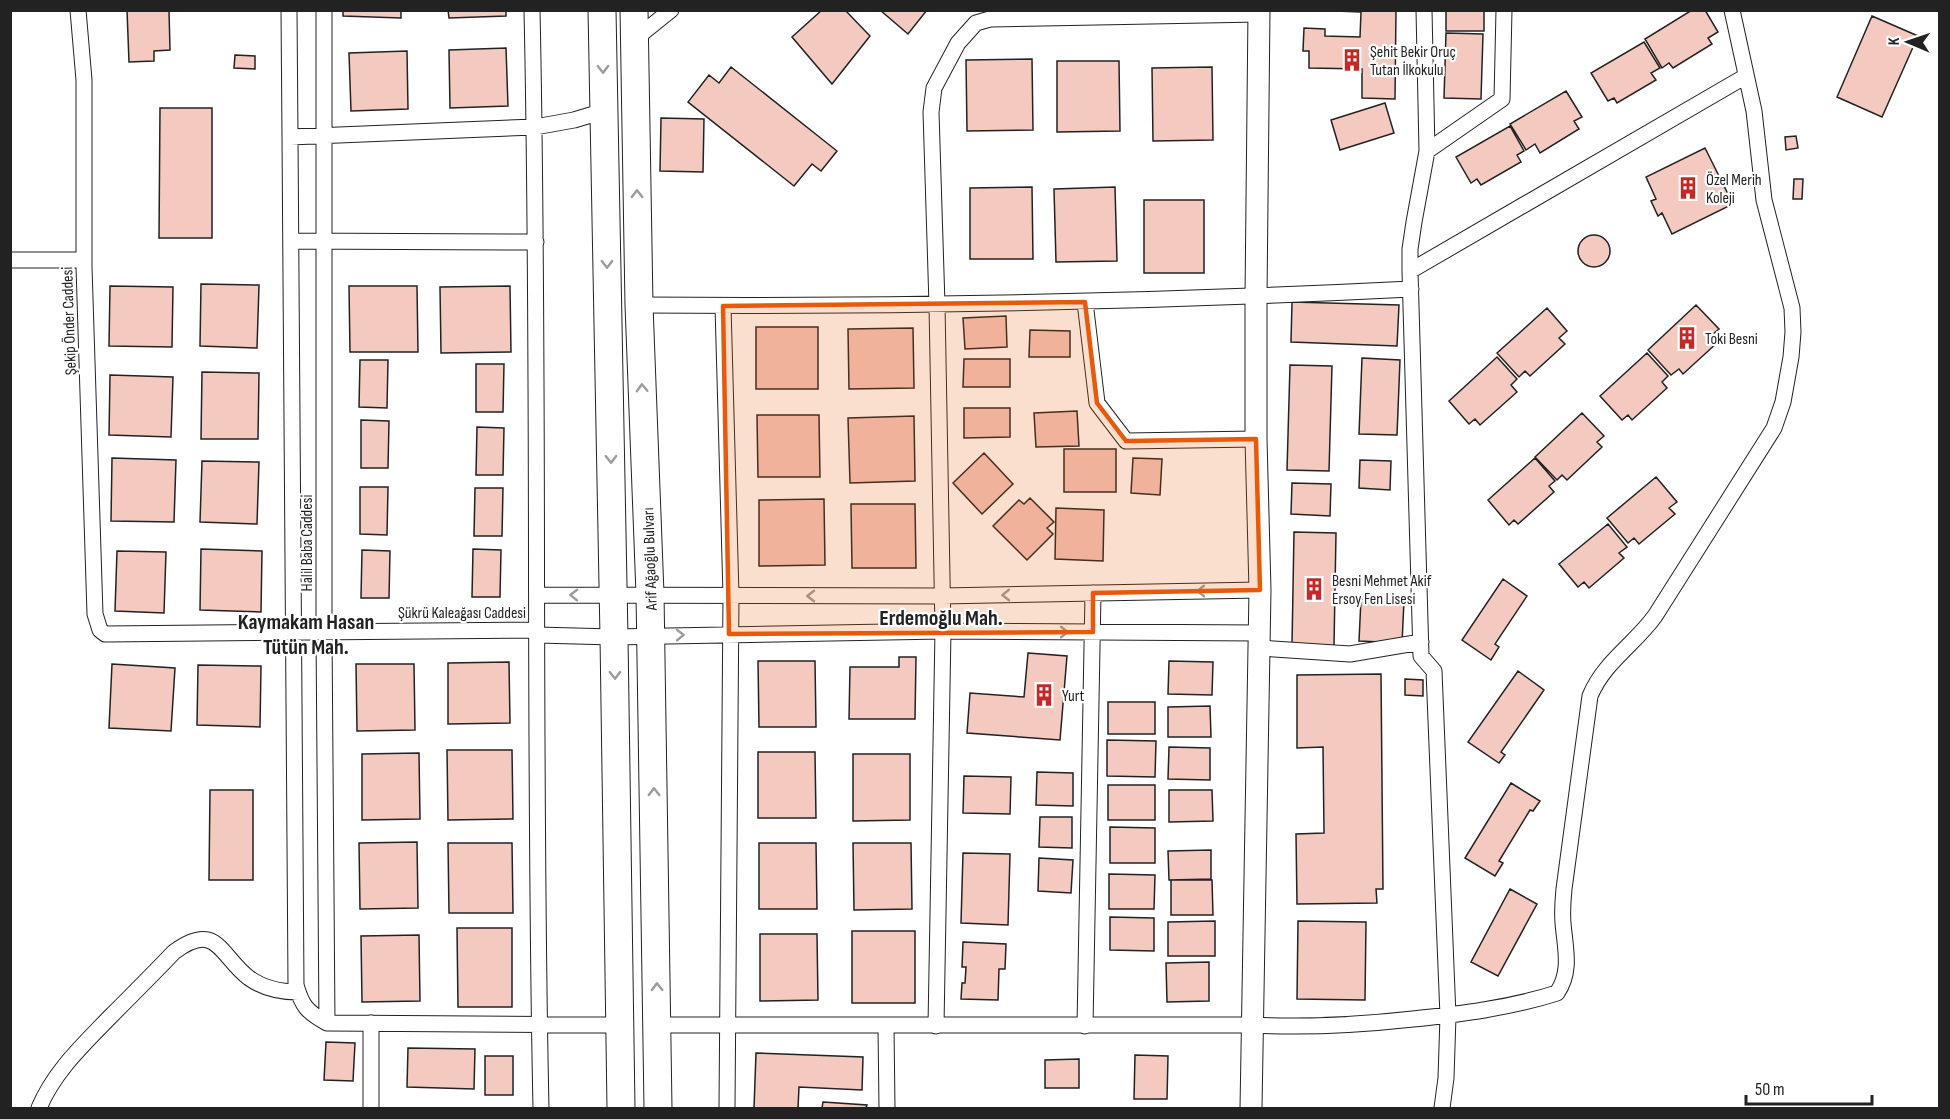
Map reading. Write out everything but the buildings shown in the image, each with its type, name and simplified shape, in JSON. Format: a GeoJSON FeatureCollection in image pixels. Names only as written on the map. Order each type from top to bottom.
{"type":"FeatureCollection","features":[{"type":"Feature","properties":{"kind":"highway"},"geometry":{"type":"LineString","coordinates":[[602,10],[614,596],[621,1108]]}},
{"type":"Feature","properties":{"kind":"highway","name":"Arif Ağaoğlu Bulvarı"},"geometry":{"type":"LineString","coordinates":[[634,10],[639,305],[651,636],[658,1108]]}},
{"type":"Feature","properties":{"kind":"street","name":"Şekip Önder Caddesi"},"geometry":{"type":"LineString","coordinates":[[78,10],[84,80],[84,260],[95,614],[100,630]]}},
{"type":"Feature","properties":{"kind":"street"},"geometry":{"type":"LineString","coordinates":[[289,10],[296,985],[298,992],[301,1001],[310,1013],[327,1023],[620,1025]]}},
{"type":"Feature","properties":{"kind":"street","name":"Halil Baba Caddesi"},"geometry":{"type":"LineString","coordinates":[[324,10],[324,632],[327,1023]]}},
{"type":"Feature","properties":{"kind":"street"},"geometry":{"type":"LineString","coordinates":[[532,10],[536,242],[541,1108]]}},
{"type":"Feature","properties":{"kind":"street"},"geometry":{"type":"LineString","coordinates":[[635,39],[670,10]]}},
{"type":"Feature","properties":{"kind":"street"},"geometry":{"type":"LineString","coordinates":[[1424,10],[1427,151],[1410,249],[1410,271],[1421,657],[1434,671],[1448,1016],[1446,1078],[1442,1108]]}},
{"type":"Feature","properties":{"kind":"street"},"geometry":{"type":"LineString","coordinates":[[1427,151],[1502,99],[1504,10]]}},
{"type":"Feature","properties":{"kind":"street"},"geometry":{"type":"LineString","coordinates":[[658,1025],[1252,1025],[1302,1028],[1467,1014],[1557,993],[1564,982],[1567,965],[1563,920],[1564,889],[1590,696],[1604,670],[1645,630],[1655,616],[1774,428],[1784,402],[1791,357],[1792,308],[1764,200],[1754,111],[1732,10]]}},
{"type":"Feature","properties":{"kind":"street"},"geometry":{"type":"LineString","coordinates":[[936,1026],[943,631],[931,112],[934,88],[958,43],[976,23],[990,19],[1259,12],[1256,439],[1260,590],[1251,1108]]}},
{"type":"Feature","properties":{"kind":"street"},"geometry":{"type":"LineString","coordinates":[[1410,271],[1746,76]]}},
{"type":"Feature","properties":{"kind":"street"},"geometry":{"type":"LineString","coordinates":[[290,137],[535,127],[574,120],[604,111]]}},
{"type":"Feature","properties":{"kind":"street"},"geometry":{"type":"LineString","coordinates":[[291,241],[536,242]]}},
{"type":"Feature","properties":{"kind":"street"},"geometry":{"type":"LineString","coordinates":[[10,260],[84,260]]}},
{"type":"Feature","properties":{"kind":"street"},"geometry":{"type":"LineString","coordinates":[[639,305],[937,305],[1256,297],[1411,290]]}},
{"type":"Feature","properties":{"kind":"street"},"geometry":{"type":"LineString","coordinates":[[1085,302],[1097,403],[1126,441],[1256,439]]}},
{"type":"Feature","properties":{"kind":"street"},"geometry":{"type":"LineString","coordinates":[[723,306],[731,595],[727,1108]]}},
{"type":"Feature","properties":{"kind":"street"},"geometry":{"type":"LineString","coordinates":[[537,595],[942,596],[1260,590]]}},
{"type":"Feature","properties":{"kind":"street"},"geometry":{"type":"LineString","coordinates":[[1085,1026],[1093,593]]}},
{"type":"Feature","properties":{"kind":"street","name":"Şükrü Kaleağası Caddesi"},"geometry":{"type":"LineString","coordinates":[[100,630],[105,634],[324,632],[537,633],[614,636],[943,631],[1093,632],[1259,641],[1350,654],[1421,642]]}},
{"type":"Feature","properties":{"kind":"street"},"geometry":{"type":"LineString","coordinates":[[39,1108],[47,1089],[81,1047],[174,952],[187,943],[200,938],[211,941],[226,953],[249,978],[264,986],[287,992],[298,992]]}},
{"type":"Feature","properties":{"kind":"street"},"geometry":{"type":"LineString","coordinates":[[371,1023],[371,1108]]}},
{"type":"Feature","properties":{"kind":"street"},"geometry":{"type":"LineString","coordinates":[[886,1026],[887,1108]]}},
{"type":"Feature","properties":{"kind":"highlighted area"},"geometry":{"type":"Polygon","coordinates":[[[1085,302],[1097,403],[1126,441],[1256,439],[1260,590],[1093,593],[1093,632],[729,634],[723,306],[1085,302]]]}},
{"type":"Feature","properties":{"kind":"place","name":"Şehit Bekir Oruç Tutan İlkokulu"},"geometry":{"type":"Point","coordinates":[1352,60]}},
{"type":"Feature","properties":{"kind":"place","name":"Özel Merih Koleji"},"geometry":{"type":"Point","coordinates":[1688,188]}},
{"type":"Feature","properties":{"kind":"place","name":"Toki Besni"},"geometry":{"type":"Point","coordinates":[1687,338]}},
{"type":"Feature","properties":{"kind":"place","name":"Besni Mehmet Akif Ersoy Fen Lisesi"},"geometry":{"type":"Point","coordinates":[1314,589]}},
{"type":"Feature","properties":{"kind":"place","name":"Yurt"},"geometry":{"type":"Point","coordinates":[1044,695]}},
{"type":"Feature","properties":{"kind":"district","name":"Erdemoğlu Mah."},"geometry":{"type":"Point","coordinates":[941,617]}},
{"type":"Feature","properties":{"kind":"district","name":"Kaymakam Hasan Tütün Mah."},"geometry":{"type":"Point","coordinates":[306,634]}}]}
